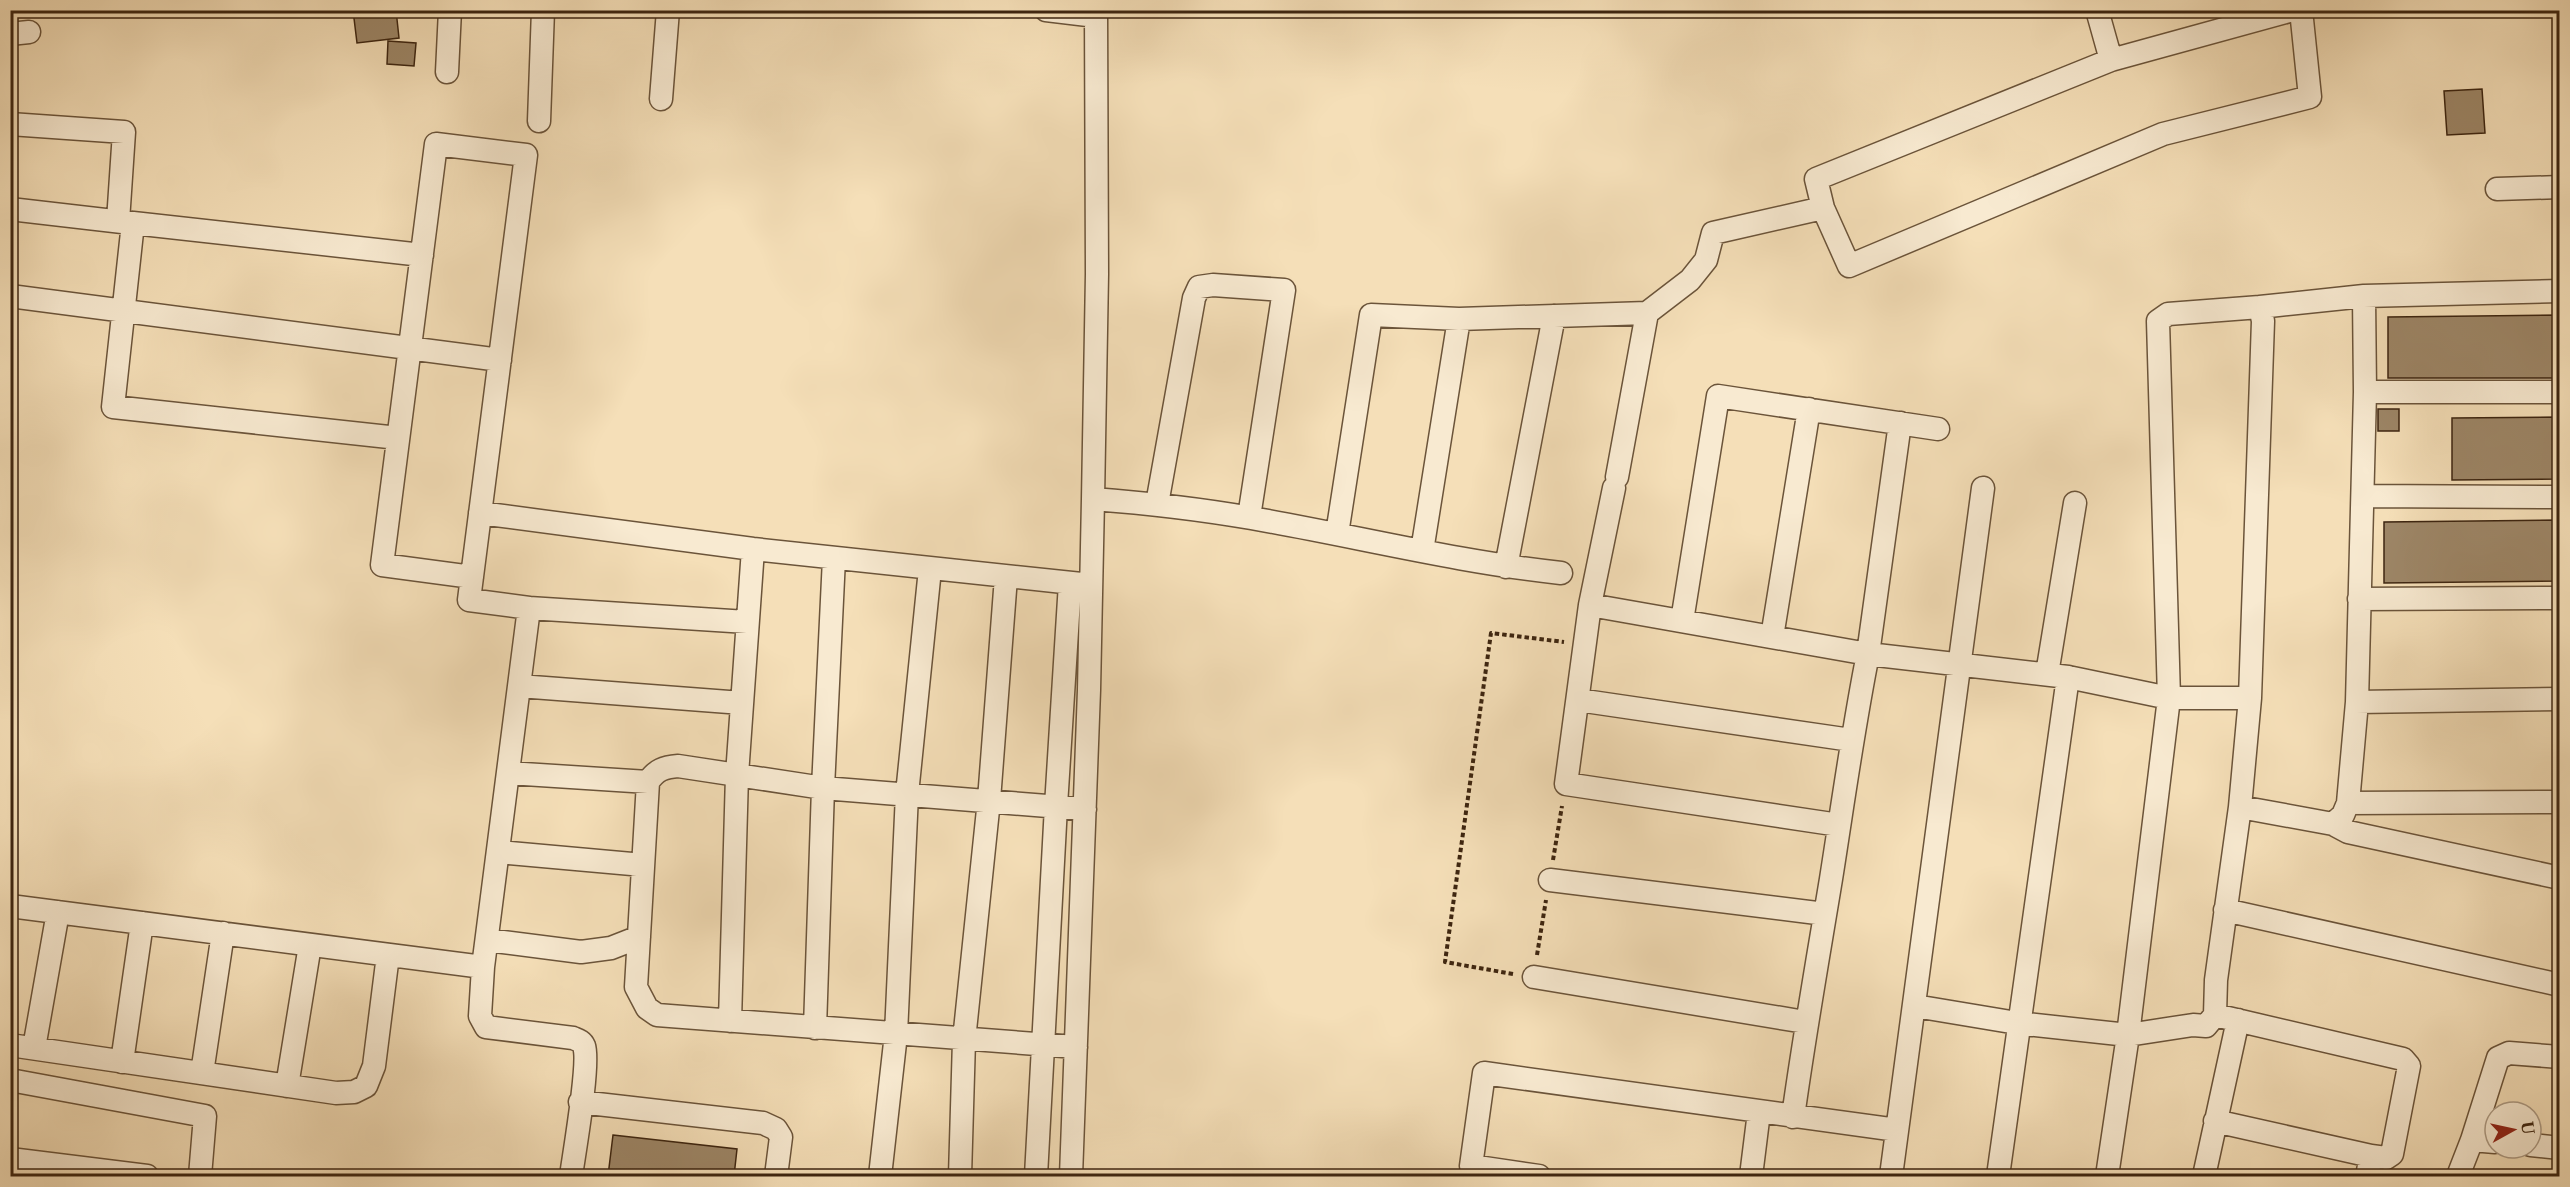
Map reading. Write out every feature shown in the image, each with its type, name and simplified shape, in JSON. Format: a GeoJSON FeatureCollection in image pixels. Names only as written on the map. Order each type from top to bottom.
{"type":"FeatureCollection","features":[{"type":"Feature","properties":{"kind":"street"},"geometry":{"type":"LineString","coordinates":[[447,72],[450,10]]}},
{"type":"Feature","properties":{"kind":"street"},"geometry":{"type":"LineString","coordinates":[[539,121],[543,10]]}},
{"type":"Feature","properties":{"kind":"street"},"geometry":{"type":"LineString","coordinates":[[661,99],[668,10]]}},
{"type":"Feature","properties":{"kind":"street"},"geometry":{"type":"LineString","coordinates":[[1036,1176],[1056,806],[1093,499],[1097,274],[1096,13],[1046,10]]}},
{"type":"Feature","properties":{"kind":"street"},"geometry":{"type":"LineString","coordinates":[[2097,10],[2111,60]]}},
{"type":"Feature","properties":{"kind":"street"},"geometry":{"type":"LineString","coordinates":[[2293,10],[2111,60],[1816,178],[1823,208],[1849,266],[2163,134],[2310,97],[2301,10]]}},
{"type":"Feature","properties":{"kind":"street"},"geometry":{"type":"LineString","coordinates":[[10,124],[124,132],[123,311],[113,407],[398,438]]}},
{"type":"Feature","properties":{"kind":"street"},"geometry":{"type":"LineString","coordinates":[[472,577],[382,565],[436,144],[526,155],[500,360],[480,513],[472,577],[469,600],[529,608],[747,622]]}},
{"type":"Feature","properties":{"kind":"street"},"geometry":{"type":"LineString","coordinates":[[2497,189],[2559,187]]}},
{"type":"Feature","properties":{"kind":"street"},"geometry":{"type":"LineString","coordinates":[[1337,534],[1371,315],[1459,319],[1647,313],[1690,280],[1706,260],[1713,233],[1823,208]]}},
{"type":"Feature","properties":{"kind":"street"},"geometry":{"type":"LineString","coordinates":[[10,209],[422,255]]}},
{"type":"Feature","properties":{"kind":"street"},"geometry":{"type":"LineString","coordinates":[[1157,504],[1194,298],[1199,287],[1213,285],[1284,290],[1249,517]]}},
{"type":"Feature","properties":{"kind":"street"},"geometry":{"type":"LineString","coordinates":[[2107,1176],[2128,1035],[2169,698],[2158,321],[2168,314],[2364,296],[2559,291]]}},
{"type":"Feature","properties":{"kind":"street"},"geometry":{"type":"LineString","coordinates":[[2333,824],[2343,815],[2348,803],[2357,702],[2365,392],[2364,296]]}},
{"type":"Feature","properties":{"kind":"street"},"geometry":{"type":"LineString","coordinates":[[10,297],[500,360]]}},
{"type":"Feature","properties":{"kind":"street"},"geometry":{"type":"LineString","coordinates":[[1915,1006],[2018,1023],[2128,1035],[2193,1025],[2206,1026],[2215,1015],[2216,980],[2241,807],[2250,698],[2262,333],[2260,307]]}},
{"type":"Feature","properties":{"kind":"street"},"geometry":{"type":"LineString","coordinates":[[1647,313],[1616,483],[1590,605],[1566,784],[1839,825]]}},
{"type":"Feature","properties":{"kind":"street"},"geometry":{"type":"LineString","coordinates":[[1506,567],[1554,316]]}},
{"type":"Feature","properties":{"kind":"street"},"geometry":{"type":"LineString","coordinates":[[1422,551],[1459,319]]}},
{"type":"Feature","properties":{"kind":"street"},"geometry":{"type":"LineString","coordinates":[[2365,392],[2559,392]]}},
{"type":"Feature","properties":{"kind":"street"},"geometry":{"type":"LineString","coordinates":[[1682,621],[1718,396],[1938,429]]}},
{"type":"Feature","properties":{"kind":"street"},"geometry":{"type":"LineString","coordinates":[[1772,638],[1809,409]]}},
{"type":"Feature","properties":{"kind":"street"},"geometry":{"type":"LineString","coordinates":[[1793,1117],[1805,1022],[1825,914],[1851,740],[1868,654],[1900,423]]}},
{"type":"Feature","properties":{"kind":"street"},"geometry":{"type":"LineString","coordinates":[[1891,1176],[1983,488]]}},
{"type":"Feature","properties":{"kind":"street"},"geometry":{"type":"LineString","coordinates":[[2363,496],[2559,497]]}},
{"type":"Feature","properties":{"kind":"street"},"geometry":{"type":"LineString","coordinates":[[1093,499],[1157,504],[1249,517],[1506,567],[1561,573]]}},
{"type":"Feature","properties":{"kind":"street"},"geometry":{"type":"LineString","coordinates":[[1998,1176],[2018,1023],[2075,503]]}},
{"type":"Feature","properties":{"kind":"street"},"geometry":{"type":"LineString","coordinates":[[480,513],[753,549],[1081,584]]}},
{"type":"Feature","properties":{"kind":"street"},"geometry":{"type":"LineString","coordinates":[[730,1021],[737,775],[753,549]]}},
{"type":"Feature","properties":{"kind":"street"},"geometry":{"type":"LineString","coordinates":[[815,1028],[834,558]]}},
{"type":"Feature","properties":{"kind":"street"},"geometry":{"type":"LineString","coordinates":[[880,1176],[896,1034],[907,794],[930,569]]}},
{"type":"Feature","properties":{"kind":"street"},"geometry":{"type":"LineString","coordinates":[[960,1176],[964,1040],[989,800],[1006,577]]}},
{"type":"Feature","properties":{"kind":"street"},"geometry":{"type":"LineString","coordinates":[[1071,1176],[1085,808],[1081,584]]}},
{"type":"Feature","properties":{"kind":"street"},"geometry":{"type":"LineString","coordinates":[[2359,599],[2559,598]]}},
{"type":"Feature","properties":{"kind":"street"},"geometry":{"type":"LineString","coordinates":[[1590,605],[1868,654],[2057,676],[2169,698],[2250,698]]}},
{"type":"Feature","properties":{"kind":"street"},"geometry":{"type":"LineString","coordinates":[[529,608],[483,967],[480,1016],[486,1027],[573,1038],[582,1043],[585,1058],[571,1176]]}},
{"type":"Feature","properties":{"kind":"street"},"geometry":{"type":"LineString","coordinates":[[519,686],[742,703]]}},
{"type":"Feature","properties":{"kind":"street"},"geometry":{"type":"LineString","coordinates":[[2357,702],[2559,699]]}},
{"type":"Feature","properties":{"kind":"street"},"geometry":{"type":"LineString","coordinates":[[1578,700],[1851,740]]}},
{"type":"Feature","properties":{"kind":"street"},"geometry":{"type":"LineString","coordinates":[[1076,1047],[657,1015],[647,1008],[636,987],[648,782],[654,773],[660,770],[678,766],[823,788],[1085,808]]}},
{"type":"Feature","properties":{"kind":"street"},"geometry":{"type":"LineString","coordinates":[[508,773],[648,782]]}},
{"type":"Feature","properties":{"kind":"street"},"geometry":{"type":"LineString","coordinates":[[2348,803],[2559,802]]}},
{"type":"Feature","properties":{"kind":"street"},"geometry":{"type":"LineString","coordinates":[[2241,807],[2333,824],[2348,832],[2559,878]]}},
{"type":"Feature","properties":{"kind":"street"},"geometry":{"type":"LineString","coordinates":[[498,852],[643,865]]}},
{"type":"Feature","properties":{"kind":"street"},"geometry":{"type":"LineString","coordinates":[[1550,880],[1825,914]]}},
{"type":"Feature","properties":{"kind":"street"},"geometry":{"type":"LineString","coordinates":[[10,906],[483,967]]}},
{"type":"Feature","properties":{"kind":"street"},"geometry":{"type":"LineString","coordinates":[[2226,910],[2559,984]]}},
{"type":"Feature","properties":{"kind":"street"},"geometry":{"type":"LineString","coordinates":[[34,1048],[58,912]]}},
{"type":"Feature","properties":{"kind":"street"},"geometry":{"type":"LineString","coordinates":[[122,1062],[142,923]]}},
{"type":"Feature","properties":{"kind":"street"},"geometry":{"type":"LineString","coordinates":[[202,1073],[223,933]]}},
{"type":"Feature","properties":{"kind":"street"},"geometry":{"type":"LineString","coordinates":[[487,940],[581,952],[611,948],[639,937]]}},
{"type":"Feature","properties":{"kind":"street"},"geometry":{"type":"LineString","coordinates":[[286,1086],[310,945]]}},
{"type":"Feature","properties":{"kind":"street"},"geometry":{"type":"LineString","coordinates":[[10,1045],[336,1093],[354,1092],[366,1086],[374,1066],[388,955]]}},
{"type":"Feature","properties":{"kind":"street"},"geometry":{"type":"LineString","coordinates":[[1534,977],[1805,1022]]}},
{"type":"Feature","properties":{"kind":"street"},"geometry":{"type":"LineString","coordinates":[[2215,1015],[2403,1059],[2409,1066],[2392,1154],[2369,1166],[2215,1121]]}},
{"type":"Feature","properties":{"kind":"street"},"geometry":{"type":"LineString","coordinates":[[2204,1176],[2238,1020]]}},
{"type":"Feature","properties":{"kind":"street"},"geometry":{"type":"LineString","coordinates":[[2458,1176],[2498,1058],[2509,1053],[2559,1057]]}},
{"type":"Feature","properties":{"kind":"street"},"geometry":{"type":"LineString","coordinates":[[1539,1176],[1471,1166],[1484,1073],[1897,1130]]}},
{"type":"Feature","properties":{"kind":"street"},"geometry":{"type":"LineString","coordinates":[[10,1080],[205,1116],[200,1176]]}},
{"type":"Feature","properties":{"kind":"street"},"geometry":{"type":"LineString","coordinates":[[580,1102],[763,1123],[776,1129],[781,1137],[776,1176]]}},
{"type":"Feature","properties":{"kind":"street"},"geometry":{"type":"LineString","coordinates":[[1751,1176],[1759,1112]]}},
{"type":"Feature","properties":{"kind":"street"},"geometry":{"type":"LineString","coordinates":[[2472,1140],[2483,1141]]}},
{"type":"Feature","properties":{"kind":"street"},"geometry":{"type":"LineString","coordinates":[[2543,1146],[2559,1148]]}},
{"type":"Feature","properties":{"kind":"street"},"geometry":{"type":"LineString","coordinates":[[10,1159],[147,1176]]}},
{"type":"Feature","properties":{"kind":"path"},"geometry":{"type":"LineString","coordinates":[[1566,784],[1534,977],[1445,962],[1491,633],[1585,644]]}},
{"type":"Feature","properties":{"kind":"building"},"geometry":{"type":"Polygon","coordinates":[[[353,10],[396,10],[399,38],[357,43],[353,10]]]}},
{"type":"Feature","properties":{"kind":"building"},"geometry":{"type":"Polygon","coordinates":[[[388,41],[416,43],[414,66],[387,64],[388,41]]]}},
{"type":"Feature","properties":{"kind":"building"},"geometry":{"type":"Polygon","coordinates":[[[2482,89],[2485,133],[2447,135],[2444,91],[2482,89]]]}},
{"type":"Feature","properties":{"kind":"building"},"geometry":{"type":"Polygon","coordinates":[[[2559,315],[2559,378],[2388,378],[2388,317],[2559,315]]]}},
{"type":"Feature","properties":{"kind":"building"},"geometry":{"type":"Polygon","coordinates":[[[2378,409],[2399,409],[2399,431],[2378,431],[2378,409]]]}},
{"type":"Feature","properties":{"kind":"building"},"geometry":{"type":"Polygon","coordinates":[[[2559,417],[2559,479],[2452,480],[2452,418],[2559,417]]]}},
{"type":"Feature","properties":{"kind":"building"},"geometry":{"type":"Polygon","coordinates":[[[2559,520],[2559,581],[2384,583],[2384,522],[2559,520]]]}},
{"type":"Feature","properties":{"kind":"building"},"geometry":{"type":"Polygon","coordinates":[[[613,1135],[737,1149],[734,1176],[608,1176],[613,1135]]]}}]}
